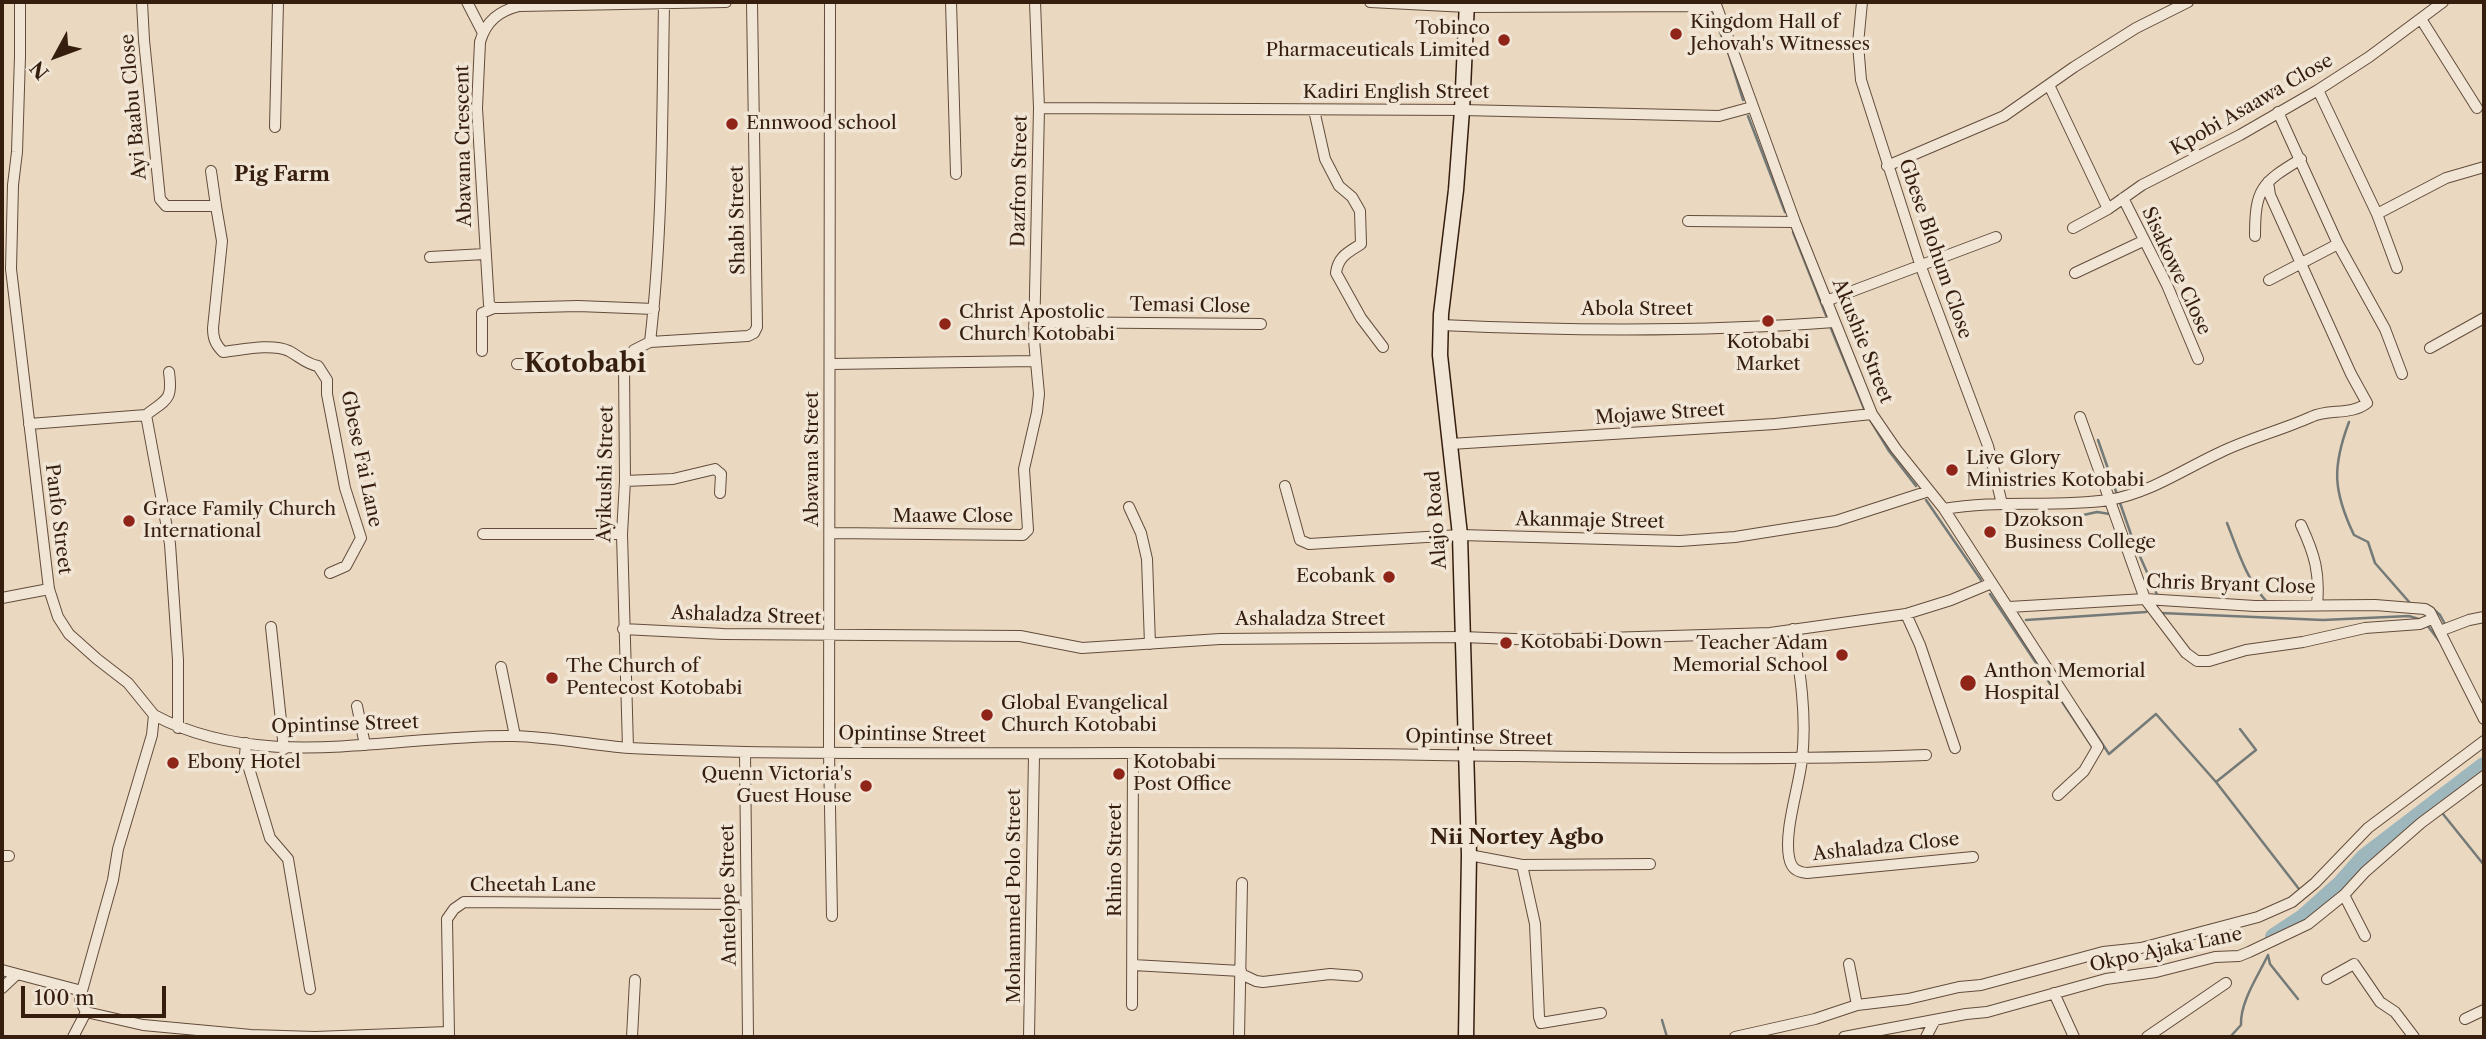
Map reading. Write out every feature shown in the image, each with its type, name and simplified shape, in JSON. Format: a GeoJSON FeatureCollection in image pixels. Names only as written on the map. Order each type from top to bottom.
{"type":"FeatureCollection","features":[{"type":"Feature","properties":{"kind":"street","name":"Panfo Street"},"geometry":{"type":"LineString","coordinates":[[20,2],[17,152],[6,269],[29,424],[49,589],[58,617],[69,634],[128,683],[154,715]]}},
{"type":"Feature","properties":{"kind":"street","name":"Ayi Baabu Close"},"geometry":{"type":"LineString","coordinates":[[142,2],[160,199],[166,206],[216,206]]}},
{"type":"Feature","properties":{"kind":"street"},"geometry":{"type":"LineString","coordinates":[[275,127],[278,2]]}},
{"type":"Feature","properties":{"kind":"street"},"geometry":{"type":"LineString","coordinates":[[467,2],[483,33],[495,16],[505,9],[519,6],[726,2]]}},
{"type":"Feature","properties":{"kind":"street","name":"Shabi Street"},"geometry":{"type":"LineString","coordinates":[[650,342],[748,336],[754,333],[757,327],[752,2]]}},
{"type":"Feature","properties":{"kind":"street","name":"Abavana Street"},"geometry":{"type":"LineString","coordinates":[[830,2],[829,752],[832,916]]}},
{"type":"Feature","properties":{"kind":"street"},"geometry":{"type":"LineString","coordinates":[[951,2],[956,174]]}},
{"type":"Feature","properties":{"kind":"street","name":"Dazfron Street"},"geometry":{"type":"LineString","coordinates":[[1035,2],[1039,108],[1035,361]]}},
{"type":"Feature","properties":{"kind":"street"},"geometry":{"type":"LineString","coordinates":[[1370,2],[1715,4]]}},
{"type":"Feature","properties":{"kind":"street","name":"Gbese Blohum Close"},"geometry":{"type":"LineString","coordinates":[[1861,2],[1859,73],[1921,267],[1988,446],[2002,504]]}},
{"type":"Feature","properties":{"kind":"street"},"geometry":{"type":"LineString","coordinates":[[1887,166],[2004,116],[2136,28],[2188,2]]}},
{"type":"Feature","properties":{"kind":"street","name":"Kpobi Asaawa Close"},"geometry":{"type":"LineString","coordinates":[[2073,228],[2108,209],[2142,185],[2240,135],[2318,90],[2443,2]]}},
{"type":"Feature","properties":{"kind":"street"},"geometry":{"type":"LineString","coordinates":[[517,364],[624,366],[634,350],[650,342],[660,226],[664,4]]}},
{"type":"Feature","properties":{"kind":"street","name":"Alajo Road"},"geometry":{"type":"LineString","coordinates":[[1466,1037],[1469,855],[1460,535],[1442,386],[1441,325],[1462,110],[1467,4]]}},
{"type":"Feature","properties":{"kind":"street","name":"Akushie Street"},"geometry":{"type":"LineString","coordinates":[[1715,4],[1795,222],[1872,414],[1944,509],[2098,747],[2084,771],[2058,795]]}},
{"type":"Feature","properties":{"kind":"street"},"geometry":{"type":"LineString","coordinates":[[2421,19],[2477,108]]}},
{"type":"Feature","properties":{"kind":"street","name":"Abavana Crescent"},"geometry":{"type":"LineString","coordinates":[[483,33],[480,42],[477,108],[489,305],[494,308]]}},
{"type":"Feature","properties":{"kind":"street"},"geometry":{"type":"LineString","coordinates":[[2049,85],[2108,209]]}},
{"type":"Feature","properties":{"kind":"street"},"geometry":{"type":"LineString","coordinates":[[2318,90],[2377,214],[2397,268]]}},
{"type":"Feature","properties":{"kind":"street","name":"Kadiri English Street"},"geometry":{"type":"LineString","coordinates":[[1039,108],[1462,110],[1719,116],[1752,107]]}},
{"type":"Feature","properties":{"kind":"street"},"geometry":{"type":"LineString","coordinates":[[1314,110],[1322,152],[1339,186],[1352,197],[1360,211],[1363,239],[1359,246],[1348,250],[1336,273],[1361,318],[1384,347]]}},
{"type":"Feature","properties":{"kind":"street"},"geometry":{"type":"LineString","coordinates":[[2278,112],[2338,244],[2385,329],[2402,374]]}},
{"type":"Feature","properties":{"kind":"street"},"geometry":{"type":"LineString","coordinates":[[2255,236],[2258,198],[2262,187],[2275,174],[2301,159]]}},
{"type":"Feature","properties":{"kind":"street"},"geometry":{"type":"LineString","coordinates":[[2377,214],[2446,178],[2484,166]]}},
{"type":"Feature","properties":{"kind":"street"},"geometry":{"type":"LineString","coordinates":[[211,172],[216,206]]}},
{"type":"Feature","properties":{"kind":"street"},"geometry":{"type":"LineString","coordinates":[[1944,509],[1979,504],[2050,506],[2112,499],[2167,482],[2183,470],[2226,450],[2316,414],[2347,412],[2367,403],[2351,374],[2270,195],[2268,182]]}},
{"type":"Feature","properties":{"kind":"street","name":"Sisakowe Close"},"geometry":{"type":"LineString","coordinates":[[2123,198],[2167,285],[2198,359]]}},
{"type":"Feature","properties":{"kind":"street","name":"Gbese Fai Lane"},"geometry":{"type":"LineString","coordinates":[[216,206],[222,241],[213,328],[217,346],[223,352],[259,348],[287,350],[308,364],[318,366],[327,380],[327,394],[345,488],[361,538],[346,566],[330,573]]}},
{"type":"Feature","properties":{"kind":"street"},"geometry":{"type":"LineString","coordinates":[[1688,221],[1795,222]]}},
{"type":"Feature","properties":{"kind":"street"},"geometry":{"type":"LineString","coordinates":[[1826,301],[1997,237]]}},
{"type":"Feature","properties":{"kind":"street"},"geometry":{"type":"LineString","coordinates":[[2075,273],[2143,241]]}},
{"type":"Feature","properties":{"kind":"street"},"geometry":{"type":"LineString","coordinates":[[2269,280],[2338,244]]}},
{"type":"Feature","properties":{"kind":"street"},"geometry":{"type":"LineString","coordinates":[[430,257],[485,254]]}},
{"type":"Feature","properties":{"kind":"street"},"geometry":{"type":"LineString","coordinates":[[482,351],[482,313],[494,308],[578,306],[654,309]]}},
{"type":"Feature","properties":{"kind":"street"},"geometry":{"type":"LineString","coordinates":[[2430,348],[2484,318]]}},
{"type":"Feature","properties":{"kind":"street","name":"Temasi Close"},"geometry":{"type":"LineString","coordinates":[[1035,321],[1261,324]]}},
{"type":"Feature","properties":{"kind":"street","name":"Abola Street"},"geometry":{"type":"LineString","coordinates":[[1441,325],[1606,328],[1780,326],[1834,322]]}},
{"type":"Feature","properties":{"kind":"street"},"geometry":{"type":"LineString","coordinates":[[831,364],[1035,361]]}},
{"type":"Feature","properties":{"kind":"street","name":"Maawe Close"},"geometry":{"type":"LineString","coordinates":[[831,533],[1026,533],[1028,525],[1024,470],[1039,394],[1035,361]]}},
{"type":"Feature","properties":{"kind":"street","name":"Ayikushi Street"},"geometry":{"type":"LineString","coordinates":[[624,366],[625,481],[622,534],[628,748]]}},
{"type":"Feature","properties":{"kind":"street"},"geometry":{"type":"LineString","coordinates":[[29,424],[146,415],[172,391],[169,372]]}},
{"type":"Feature","properties":{"kind":"street","name":"Mojawe Street"},"geometry":{"type":"LineString","coordinates":[[1450,444],[1775,424],[1872,414]]}},
{"type":"Feature","properties":{"kind":"street"},"geometry":{"type":"LineString","coordinates":[[146,415],[170,544],[178,660],[178,728]]}},
{"type":"Feature","properties":{"kind":"street"},"geometry":{"type":"LineString","coordinates":[[2080,417],[2112,499],[2146,599],[2186,653],[2197,661],[2209,661],[2246,650],[2303,642],[2365,628],[2420,624],[2432,619],[2484,719]]}},
{"type":"Feature","properties":{"kind":"street"},"geometry":{"type":"LineString","coordinates":[[625,481],[673,479],[715,469],[720,474],[720,494]]}},
{"type":"Feature","properties":{"kind":"street","name":"Akanmaje Street"},"geometry":{"type":"LineString","coordinates":[[1285,486],[1300,540],[1309,544],[1460,535],[1680,541],[1735,537],[1836,521],[1929,491]]}},
{"type":"Feature","properties":{"kind":"street"},"geometry":{"type":"LineString","coordinates":[[1129,507],[1141,533],[1147,559],[1150,644]]}},
{"type":"Feature","properties":{"kind":"street"},"geometry":{"type":"LineString","coordinates":[[2301,525],[2316,563],[2319,581],[2317,605]]}},
{"type":"Feature","properties":{"kind":"street"},"geometry":{"type":"LineString","coordinates":[[484,534],[622,534]]}},
{"type":"Feature","properties":{"kind":"street","name":"Ashaladza Street"},"geometry":{"type":"LineString","coordinates":[[623,629],[830,636],[1020,636],[1082,648],[1220,639],[1462,637],[1541,640],[1770,633],[1906,614],[1992,583]]}},
{"type":"Feature","properties":{"kind":"street"},"geometry":{"type":"LineString","coordinates":[[2,598],[49,589]]}},
{"type":"Feature","properties":{"kind":"street","name":"Chris Bryant Close"},"geometry":{"type":"LineString","coordinates":[[2009,607],[2146,599],[2255,606],[2375,605],[2425,609],[2430,612],[2432,619]]}},
{"type":"Feature","properties":{"kind":"street"},"geometry":{"type":"LineString","coordinates":[[1906,614],[1920,645],[1955,748]]}},
{"type":"Feature","properties":{"kind":"street"},"geometry":{"type":"LineString","coordinates":[[2440,631],[2484,617]]}},
{"type":"Feature","properties":{"kind":"street"},"geometry":{"type":"LineString","coordinates":[[271,627],[284,749]]}},
{"type":"Feature","properties":{"kind":"street","name":"Ashaladza Close"},"geometry":{"type":"LineString","coordinates":[[1793,629],[1802,683],[1802,759],[1788,850],[1789,860],[1798,872],[1973,856]]}},
{"type":"Feature","properties":{"kind":"street"},"geometry":{"type":"LineString","coordinates":[[501,667],[515,736]]}},
{"type":"Feature","properties":{"kind":"street"},"geometry":{"type":"LineString","coordinates":[[357,706],[365,745]]}},
{"type":"Feature","properties":{"kind":"street"},"geometry":{"type":"LineString","coordinates":[[86,1012],[80,1000],[82,991],[113,880],[118,849],[152,735],[154,715]]}},
{"type":"Feature","properties":{"kind":"street","name":"Opintinse Street"},"geometry":{"type":"LineString","coordinates":[[154,715],[178,728],[284,749],[515,736],[628,748],[745,752],[1802,759],[1926,755]]}},
{"type":"Feature","properties":{"kind":"street"},"geometry":{"type":"LineString","coordinates":[[1735,1037],[1815,1019],[1857,1005],[1908,999],[1959,987],[1981,985],[2103,952],[2141,948],[2258,917],[2292,902],[2368,828],[2484,741]]}},
{"type":"Feature","properties":{"kind":"street"},"geometry":{"type":"LineString","coordinates":[[246,743],[246,758],[267,831],[274,845],[288,859],[310,989]]}},
{"type":"Feature","properties":{"kind":"street","name":"Antelope Street"},"geometry":{"type":"LineString","coordinates":[[745,752],[748,1037]]}},
{"type":"Feature","properties":{"kind":"street","name":"Mohammed Polo Street"},"geometry":{"type":"LineString","coordinates":[[1029,1037],[1034,755]]}},
{"type":"Feature","properties":{"kind":"street","name":"Rhino Street"},"geometry":{"type":"LineString","coordinates":[[1132,1005],[1133,755]]}},
{"type":"Feature","properties":{"kind":"street","name":"Okpo Ajaka Lane"},"geometry":{"type":"LineString","coordinates":[[1844,1037],[1987,1012],[2106,979],[2156,972],[2215,957],[2239,956],[2308,924],[2344,895],[2365,872],[2421,823],[2484,776]]}},
{"type":"Feature","properties":{"kind":"street"},"geometry":{"type":"LineString","coordinates":[[1469,855],[1522,866],[1650,864]]}},
{"type":"Feature","properties":{"kind":"street"},"geometry":{"type":"LineString","coordinates":[[1522,866],[1535,924],[1541,1023],[1601,1013]]}},
{"type":"Feature","properties":{"kind":"street"},"geometry":{"type":"LineString","coordinates":[[1239,1037],[1242,883]]}},
{"type":"Feature","properties":{"kind":"street"},"geometry":{"type":"LineString","coordinates":[[2344,895],[2365,936]]}},
{"type":"Feature","properties":{"kind":"street","name":"Cheetah Lane"},"geometry":{"type":"LineString","coordinates":[[449,1035],[447,919],[464,902],[746,904]]}},
{"type":"Feature","properties":{"kind":"street"},"geometry":{"type":"LineString","coordinates":[[1849,964],[1857,1005]]}},
{"type":"Feature","properties":{"kind":"street"},"geometry":{"type":"LineString","coordinates":[[2327,979],[2354,964],[2379,1002],[2395,1012],[2414,1037]]}},
{"type":"Feature","properties":{"kind":"street"},"geometry":{"type":"LineString","coordinates":[[1133,965],[1241,972],[1256,981],[1264,982],[1330,974],[1357,976]]}},
{"type":"Feature","properties":{"kind":"street"},"geometry":{"type":"LineString","coordinates":[[2,970],[82,991]]}},
{"type":"Feature","properties":{"kind":"street"},"geometry":{"type":"LineString","coordinates":[[2,988],[17,974]]}},
{"type":"Feature","properties":{"kind":"street"},"geometry":{"type":"LineString","coordinates":[[632,1037],[635,980]]}},
{"type":"Feature","properties":{"kind":"street"},"geometry":{"type":"LineString","coordinates":[[2147,1037],[2226,983]]}},
{"type":"Feature","properties":{"kind":"street"},"geometry":{"type":"LineString","coordinates":[[2054,993],[2074,1037]]}},
{"type":"Feature","properties":{"kind":"street"},"geometry":{"type":"LineString","coordinates":[[2465,1019],[2484,1010]]}},
{"type":"Feature","properties":{"kind":"street"},"geometry":{"type":"LineString","coordinates":[[86,1012],[143,1025],[251,1036],[449,1035]]}},
{"type":"Feature","properties":{"kind":"street"},"geometry":{"type":"LineString","coordinates":[[73,1037],[86,1012]]}},
{"type":"Feature","properties":{"kind":"street"},"geometry":{"type":"LineString","coordinates":[[1926,1037],[1935,1020]]}},
{"type":"Feature","properties":{"kind":"waterway"},"geometry":{"type":"LineString","coordinates":[[1712,13],[1743,100]]}},
{"type":"Feature","properties":{"kind":"waterway"},"geometry":{"type":"LineString","coordinates":[[1748,116],[1785,212]]}},
{"type":"Feature","properties":{"kind":"waterway"},"geometry":{"type":"LineString","coordinates":[[1793,232],[1827,318]]}},
{"type":"Feature","properties":{"kind":"waterway"},"geometry":{"type":"LineString","coordinates":[[1830,326],[1865,411]]}},
{"type":"Feature","properties":{"kind":"waterway"},"geometry":{"type":"LineString","coordinates":[[1869,418],[1889,451],[1916,486]]}},
{"type":"Feature","properties":{"kind":"waterway"},"geometry":{"type":"LineString","coordinates":[[2349,422],[2338,466],[2337,479],[2342,505],[2354,535],[2368,542],[2375,563],[2410,603]]}},
{"type":"Feature","properties":{"kind":"waterway"},"geometry":{"type":"LineString","coordinates":[[2098,440],[2134,543],[2158,597]]}},
{"type":"Feature","properties":{"kind":"waterway"},"geometry":{"type":"LineString","coordinates":[[1926,500],[1981,580]]}},
{"type":"Feature","properties":{"kind":"waterway"},"geometry":{"type":"LineString","coordinates":[[2056,521],[2097,512],[2110,514]]}},
{"type":"Feature","properties":{"kind":"waterway"},"geometry":{"type":"LineString","coordinates":[[2227,523],[2249,575],[2268,603]]}},
{"type":"Feature","properties":{"kind":"waterway"},"geometry":{"type":"LineString","coordinates":[[1990,594],[2093,748]]}},
{"type":"Feature","properties":{"kind":"waterway"},"geometry":{"type":"LineString","coordinates":[[2431,607],[2440,615],[2446,626]]}},
{"type":"Feature","properties":{"kind":"waterway"},"geometry":{"type":"LineString","coordinates":[[2026,620],[2146,612]]}},
{"type":"Feature","properties":{"kind":"waterway"},"geometry":{"type":"LineString","coordinates":[[2161,613],[2323,620],[2409,616],[2422,620]]}},
{"type":"Feature","properties":{"kind":"waterway"},"geometry":{"type":"LineString","coordinates":[[2427,625],[2440,642]]}},
{"type":"Feature","properties":{"kind":"waterway"},"geometry":{"type":"LineString","coordinates":[[2086,719],[2109,754],[2156,714],[2216,782]]}},
{"type":"Feature","properties":{"kind":"waterway"},"geometry":{"type":"LineString","coordinates":[[2240,729],[2256,750],[2216,782],[2299,889]]}},
{"type":"Feature","properties":{"kind":"waterway"},"geometry":{"type":"LineString","coordinates":[[2274,937],[2303,918],[2341,884],[2364,858],[2484,766]]}},
{"type":"Feature","properties":{"kind":"waterway"},"geometry":{"type":"LineString","coordinates":[[2443,814],[2484,865]]}},
{"type":"Feature","properties":{"kind":"waterway"},"geometry":{"type":"LineString","coordinates":[[2268,955],[2270,964],[2298,999]]}},
{"type":"Feature","properties":{"kind":"waterway"},"geometry":{"type":"LineString","coordinates":[[2230,1037],[2241,1025],[2246,998],[2268,955]]}},
{"type":"Feature","properties":{"kind":"waterway"},"geometry":{"type":"LineString","coordinates":[[1662,1020],[1667,1037]]}},
{"type":"Feature","properties":{"kind":"place","name":"Kingdom Hall of Jehovah's Witnesses"},"geometry":{"type":"Point","coordinates":[1676,34]}},
{"type":"Feature","properties":{"kind":"place","name":"Tobinco Pharmaceuticals Limited"},"geometry":{"type":"Point","coordinates":[1504,40]}},
{"type":"Feature","properties":{"kind":"place","name":"Ennwood school"},"geometry":{"type":"Point","coordinates":[732,124]}},
{"type":"Feature","properties":{"kind":"place","name":"Kotobabi Market"},"geometry":{"type":"Point","coordinates":[1768,321]}},
{"type":"Feature","properties":{"kind":"place","name":"Christ Apostolic Church Kotobabi"},"geometry":{"type":"Point","coordinates":[945,324]}},
{"type":"Feature","properties":{"kind":"place","name":"Live Glory Ministries Kotobabi"},"geometry":{"type":"Point","coordinates":[1952,470]}},
{"type":"Feature","properties":{"kind":"place","name":"Grace Family Church International"},"geometry":{"type":"Point","coordinates":[129,521]}},
{"type":"Feature","properties":{"kind":"place","name":"Dzokson Business College"},"geometry":{"type":"Point","coordinates":[1990,532]}},
{"type":"Feature","properties":{"kind":"place","name":"Ecobank"},"geometry":{"type":"Point","coordinates":[1389,577]}},
{"type":"Feature","properties":{"kind":"place","name":"Kotobabi Down"},"geometry":{"type":"Point","coordinates":[1506,643]}},
{"type":"Feature","properties":{"kind":"place","name":"Teacher Adam Memorial School"},"geometry":{"type":"Point","coordinates":[1842,655]}},
{"type":"Feature","properties":{"kind":"place","name":"The Church of Pentecost Kotobabi"},"geometry":{"type":"Point","coordinates":[552,678]}},
{"type":"Feature","properties":{"kind":"place","name":"Anthon Memorial Hospital"},"geometry":{"type":"Point","coordinates":[1968,683]}},
{"type":"Feature","properties":{"kind":"place","name":"Global Evangelical Church Kotobabi"},"geometry":{"type":"Point","coordinates":[987,715]}},
{"type":"Feature","properties":{"kind":"place","name":"Ebony Hotel"},"geometry":{"type":"Point","coordinates":[173,763]}},
{"type":"Feature","properties":{"kind":"place","name":"Kotobabi Post Office"},"geometry":{"type":"Point","coordinates":[1119,774]}},
{"type":"Feature","properties":{"kind":"place","name":"Quenn Victoria's Guest House"},"geometry":{"type":"Point","coordinates":[866,786]}},
{"type":"Feature","properties":{"kind":"district","name":"Pig Farm"},"geometry":{"type":"Point","coordinates":[282,175]}},
{"type":"Feature","properties":{"kind":"district","name":"Kotobabi"},"geometry":{"type":"Point","coordinates":[585,364]}},
{"type":"Feature","properties":{"kind":"district","name":"Nii Nortey Agbo"},"geometry":{"type":"Point","coordinates":[1517,838]}}]}
